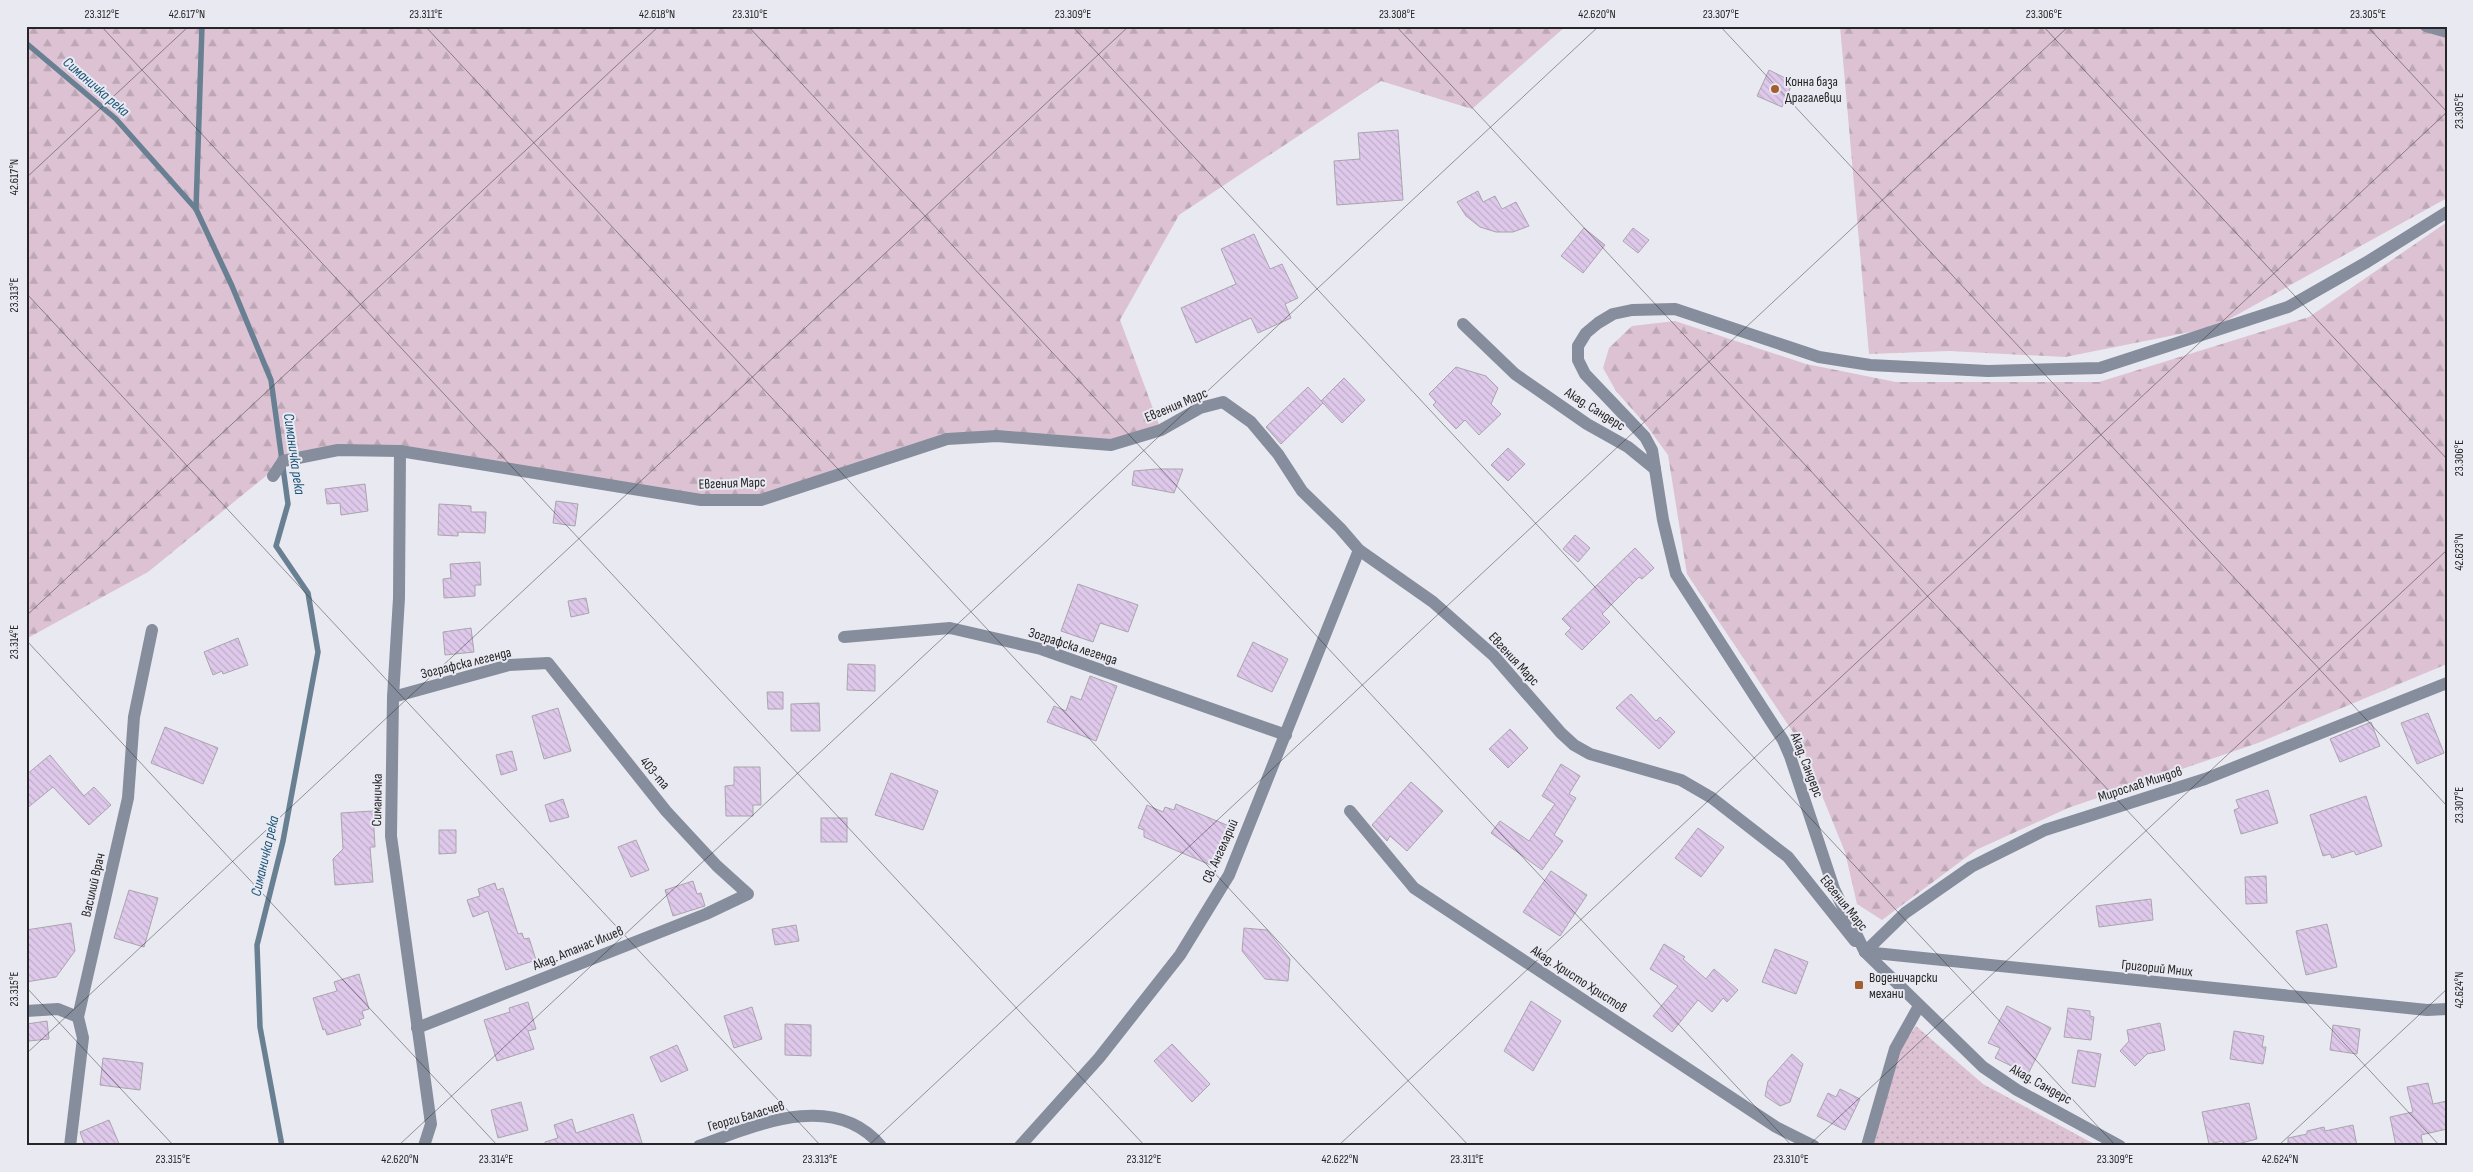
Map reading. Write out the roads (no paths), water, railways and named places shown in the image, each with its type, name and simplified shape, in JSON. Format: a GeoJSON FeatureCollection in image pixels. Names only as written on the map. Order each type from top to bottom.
{"type":"FeatureCollection","features":[{"type":"Feature","properties":{"kind":"street"},"geometry":{"type":"LineString","coordinates":[[2426,26],[2447,32]]}},
{"type":"Feature","properties":{"kind":"street"},"geometry":{"type":"LineString","coordinates":[[1655,469],[1652,450],[1645,437],[1585,374],[1578,360],[1578,346],[1586,333],[1613,314],[1649,309],[1675,309],[1819,357],[1870,365],[1988,371],[2100,368],[2288,307],[2367,262],[2447,212]]}},
{"type":"Feature","properties":{"kind":"street","name":"Акад. Сандерс"},"geometry":{"type":"LineString","coordinates":[[1463,324],[1515,374],[1587,424],[1628,447],[1655,469],[1662,520],[1676,574],[1783,740],[1834,889],[1865,952],[1918,1006],[1998,1078],[2120,1146]]}},
{"type":"Feature","properties":{"kind":"street","name":"Евгения Марс"},"geometry":{"type":"LineString","coordinates":[[273,476],[283,462],[338,450],[400,451],[701,500],[761,500],[947,439],[997,436],[1111,446],[1161,430],[1200,408],[1223,402],[1251,422],[1278,454],[1302,491],[1340,528],[1359,550],[1433,602],[1494,656],[1561,733],[1574,745],[1590,754],[1681,780],[1712,798],[1788,857],[1845,931],[1865,952]]}},
{"type":"Feature","properties":{"kind":"street","name":"Симаничка"},"geometry":{"type":"LineString","coordinates":[[400,451],[399,598],[393,697],[391,836],[431,1124],[424,1146]]}},
{"type":"Feature","properties":{"kind":"street","name":"Св. Ангеларий"},"geometry":{"type":"LineString","coordinates":[[1020,1146],[1099,1058],[1180,955],[1229,875],[1359,550]]}},
{"type":"Feature","properties":{"kind":"street","name":"Зографска легенда"},"geometry":{"type":"LineString","coordinates":[[844,637],[950,628],[1041,649],[1286,735]]}},
{"type":"Feature","properties":{"kind":"street","name":"Василий Врач"},"geometry":{"type":"LineString","coordinates":[[70,1146],[83,1038],[78,1017],[128,798],[134,717],[152,630]]}},
{"type":"Feature","properties":{"kind":"street","name":"Зографска легенда"},"geometry":{"type":"LineString","coordinates":[[393,697],[509,666],[548,663]]}},
{"type":"Feature","properties":{"kind":"street","name":"403-та"},"geometry":{"type":"LineString","coordinates":[[548,663],[666,811],[716,866],[748,894]]}},
{"type":"Feature","properties":{"kind":"street","name":"Мирослав Миндов"},"geometry":{"type":"LineString","coordinates":[[1865,952],[1905,913],[1971,867],[2045,830],[2205,779],[2447,683]]}},
{"type":"Feature","properties":{"kind":"street","name":"Акад. Христо Христов"},"geometry":{"type":"LineString","coordinates":[[1350,811],[1414,888],[1776,1127],[1814,1146]]}},
{"type":"Feature","properties":{"kind":"street","name":"Акад. Атанас Илиев"},"geometry":{"type":"LineString","coordinates":[[417,1028],[696,918],[748,894]]}},
{"type":"Feature","properties":{"kind":"street","name":"Григорий Мних"},"geometry":{"type":"LineString","coordinates":[[1865,952],[2269,995],[2426,1010],[2447,1009]]}},
{"type":"Feature","properties":{"kind":"street"},"geometry":{"type":"LineString","coordinates":[[1867,1146],[1895,1049],[1918,1006]]}},
{"type":"Feature","properties":{"kind":"street"},"geometry":{"type":"LineString","coordinates":[[26,1011],[58,1008],[78,1017]]}},
{"type":"Feature","properties":{"kind":"street","name":"Георги Баласчев"},"geometry":{"type":"LineString","coordinates":[[698,1146],[780,1120],[811,1115],[835,1116],[857,1124],[881,1146]]}},
{"type":"Feature","properties":{"kind":"waterway"},"geometry":{"type":"LineString","coordinates":[[196,209],[202,26]]}},
{"type":"Feature","properties":{"kind":"waterway","name":"Симаничка река"},"geometry":{"type":"LineString","coordinates":[[26,43],[116,119],[196,209],[232,286],[271,380],[288,504],[276,546],[308,593],[318,652],[283,841],[257,945],[260,1027],[282,1146]]}},
{"type":"Feature","properties":{"kind":"place","name":"Конна база Драгалевци"},"geometry":{"type":"Point","coordinates":[1775,89]}},
{"type":"Feature","properties":{"kind":"place","name":"Воденичарски механи"},"geometry":{"type":"Point","coordinates":[1859,985]}}]}
